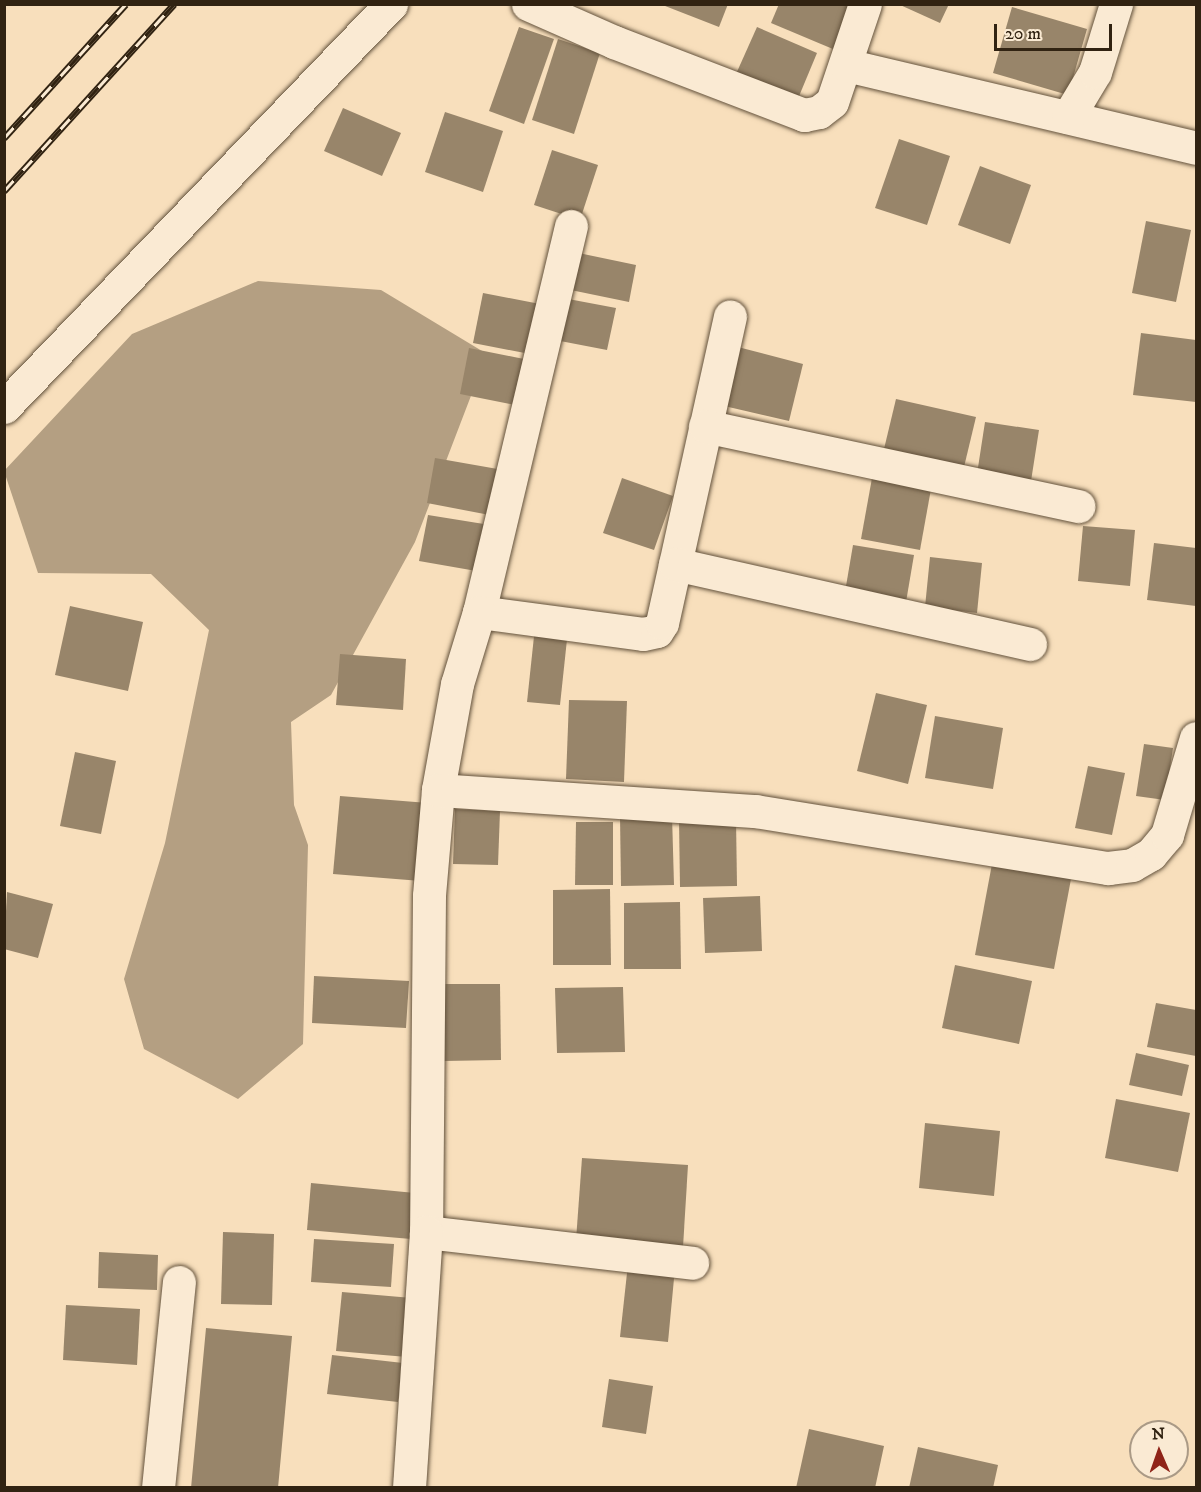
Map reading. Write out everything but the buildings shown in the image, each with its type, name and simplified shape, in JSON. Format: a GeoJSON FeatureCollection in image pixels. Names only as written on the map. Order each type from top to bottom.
{"type":"FeatureCollection","features":[{"type":"Feature","properties":{"kind":"street"},"geometry":{"type":"LineString","coordinates":[[4,407],[391,4]]}},
{"type":"Feature","properties":{"kind":"street"},"geometry":{"type":"LineString","coordinates":[[528,4],[614,42],[804,115],[819,112],[832,102],[865,4]]}},
{"type":"Feature","properties":{"kind":"street"},"geometry":{"type":"LineString","coordinates":[[1068,117],[1095,72],[1116,4]]}},
{"type":"Feature","properties":{"kind":"street"},"geometry":{"type":"LineString","coordinates":[[846,65],[1197,148]]}},
{"type":"Feature","properties":{"kind":"street"},"geometry":{"type":"LineString","coordinates":[[409,1488],[426,1232],[429,896],[438,790],[457,684],[478,612],[571,226]]}},
{"type":"Feature","properties":{"kind":"street"},"geometry":{"type":"LineString","coordinates":[[478,612],[648,634],[657,631],[662,623],[730,316]]}},
{"type":"Feature","properties":{"kind":"street"},"geometry":{"type":"LineString","coordinates":[[705,426],[1079,506]]}},
{"type":"Feature","properties":{"kind":"street"},"geometry":{"type":"LineString","coordinates":[[675,564],[1030,644]]}},
{"type":"Feature","properties":{"kind":"street"},"geometry":{"type":"LineString","coordinates":[[438,790],[755,812],[1108,868],[1131,865],[1151,854],[1167,835],[1197,738]]}},
{"type":"Feature","properties":{"kind":"street"},"geometry":{"type":"LineString","coordinates":[[426,1232],[692,1263]]}},
{"type":"Feature","properties":{"kind":"street"},"geometry":{"type":"LineString","coordinates":[[159,1488],[179,1282]]}},
{"type":"Feature","properties":{"kind":"shaded area"},"geometry":{"type":"Polygon","coordinates":[[[258,281],[381,290],[487,354],[415,542],[331,695],[291,722],[294,805],[308,845],[303,1044],[238,1099],[144,1049],[124,979],[165,843],[209,630],[151,574],[38,573],[4,471],[132,334],[258,281]]]}},
{"type":"Feature","properties":{"kind":"railway"},"geometry":{"type":"LineString","coordinates":[[4,138],[126,4]]}},
{"type":"Feature","properties":{"kind":"railway"},"geometry":{"type":"LineString","coordinates":[[4,191],[174,4]]}}]}
